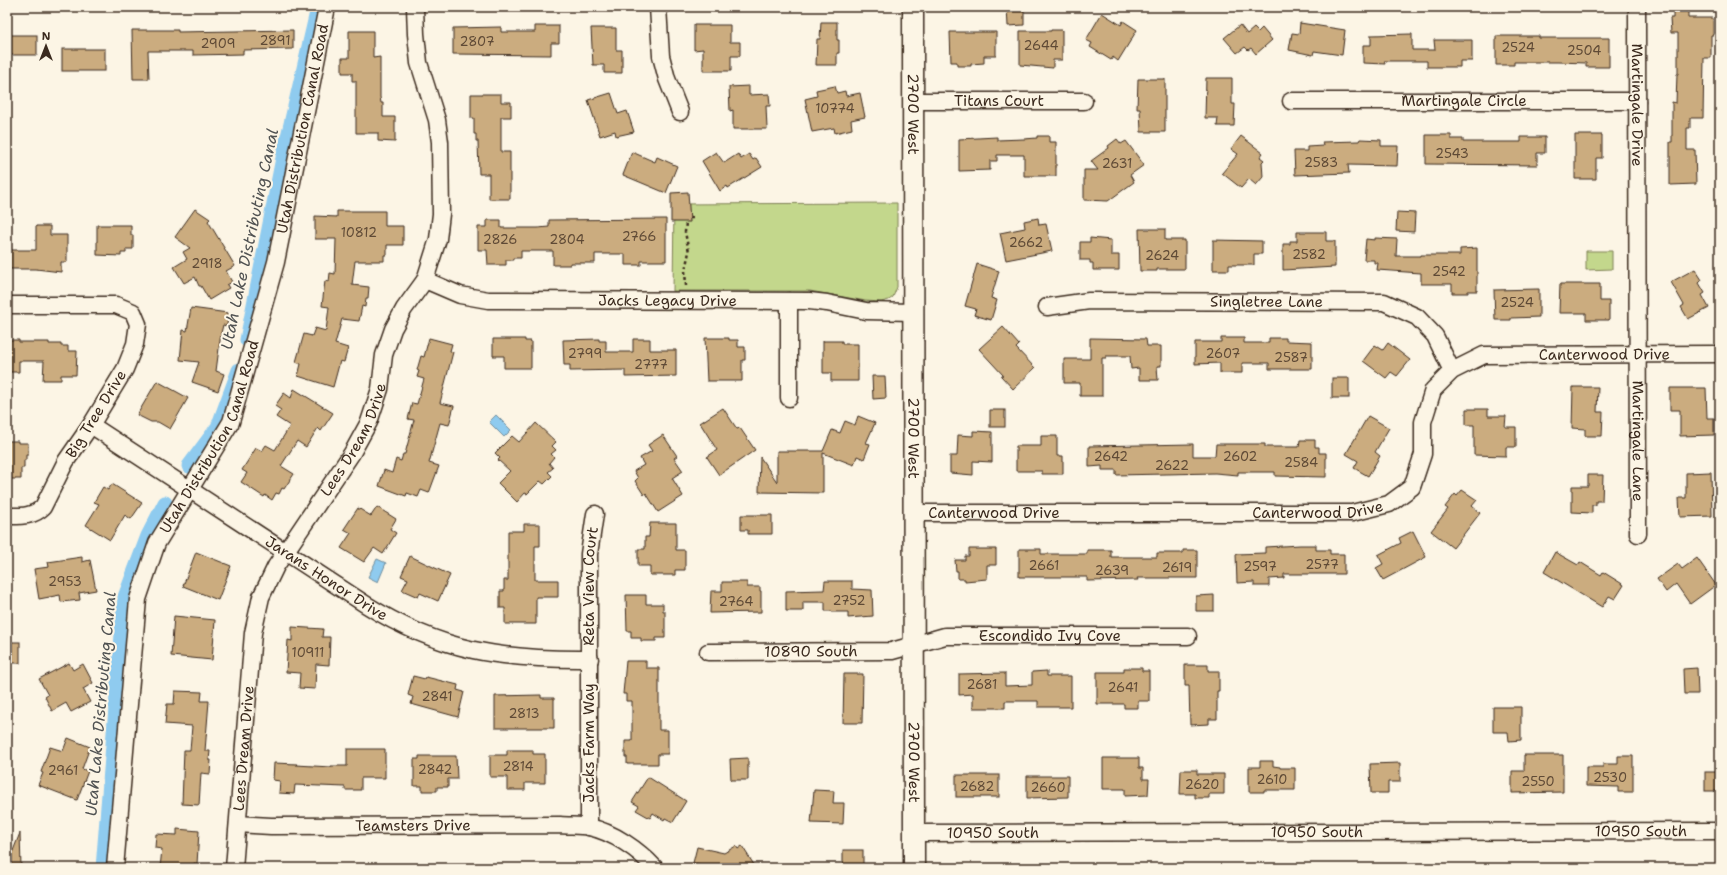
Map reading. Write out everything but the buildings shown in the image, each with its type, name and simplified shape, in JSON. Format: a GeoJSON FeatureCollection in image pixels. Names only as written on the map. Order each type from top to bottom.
{"type":"FeatureCollection","features":[{"type":"Feature","properties":{"kind":"main road","name":"2700 West"},"geometry":{"type":"LineString","coordinates":[[913,7],[914,868]]}},
{"type":"Feature","properties":{"kind":"street","name":"Utah Distribution Canal Road"},"geometry":{"type":"LineString","coordinates":[[115,868],[138,600],[157,543],[231,422],[276,262],[327,7]]}},
{"type":"Feature","properties":{"kind":"street","name":"Lees Dream Drive"},"geometry":{"type":"LineString","coordinates":[[234,868],[255,622],[266,585],[365,431],[377,400],[384,355],[393,328],[404,309],[425,280],[438,239],[440,227],[440,153],[436,120],[419,63],[416,41],[415,7]]}},
{"type":"Feature","properties":{"kind":"street"},"geometry":{"type":"LineString","coordinates":[[658,7],[661,56],[667,79],[680,112]]}},
{"type":"Feature","properties":{"kind":"street","name":"Martingale Drive"},"geometry":{"type":"LineString","coordinates":[[1637,7],[1638,204]]}},
{"type":"Feature","properties":{"kind":"street","name":"Titans Court"},"geometry":{"type":"LineString","coordinates":[[913,101],[1084,101]]}},
{"type":"Feature","properties":{"kind":"street","name":"Martingale Circle"},"geometry":{"type":"LineString","coordinates":[[1291,101],[1637,101]]}},
{"type":"Feature","properties":{"kind":"street","name":"Martingale Lane"},"geometry":{"type":"LineString","coordinates":[[1638,204],[1638,534]]}},
{"type":"Feature","properties":{"kind":"street","name":"Jacks Legacy Drive"},"geometry":{"type":"LineString","coordinates":[[425,280],[460,295],[488,300],[789,300],[827,303],[866,311],[913,312]]}},
{"type":"Feature","properties":{"kind":"street"},"geometry":{"type":"LineString","coordinates":[[789,300],[789,398]]}},
{"type":"Feature","properties":{"kind":"street","name":"Singletree Lane"},"geometry":{"type":"LineString","coordinates":[[1047,306],[1090,301],[1384,302],[1416,317],[1435,336],[1452,371]]}},
{"type":"Feature","properties":{"kind":"street","name":"Big Tree Drive"},"geometry":{"type":"LineString","coordinates":[[7,305],[116,305],[133,312],[138,324],[135,344],[119,380],[91,426],[66,461],[47,502],[38,512],[26,516],[7,516]]}},
{"type":"Feature","properties":{"kind":"street","name":"Canterwood Drive"},"geometry":{"type":"LineString","coordinates":[[914,513],[1352,513],[1389,504],[1412,487],[1423,454],[1423,422],[1434,390],[1452,371],[1484,355],[1720,354]]}},
{"type":"Feature","properties":{"kind":"street","name":"Jarans Honor Drive"},"geometry":{"type":"LineString","coordinates":[[91,426],[384,616],[424,635],[488,654],[509,657],[590,659]]}},
{"type":"Feature","properties":{"kind":"street","name":"Reta View Court"},"geometry":{"type":"LineString","coordinates":[[590,659],[589,554],[595,514]]}},
{"type":"Feature","properties":{"kind":"street","name":"Escondido Ivy Cove"},"geometry":{"type":"LineString","coordinates":[[914,644],[946,636],[1188,636]]}},
{"type":"Feature","properties":{"kind":"street","name":"10890 South"},"geometry":{"type":"LineString","coordinates":[[708,652],[892,651],[914,644]]}},
{"type":"Feature","properties":{"kind":"street","name":"Jacks Farm Way"},"geometry":{"type":"LineString","coordinates":[[589,827],[590,659]]}},
{"type":"Feature","properties":{"kind":"street","name":"Teamsters Drive"},"geometry":{"type":"LineString","coordinates":[[238,824],[560,825],[589,827],[604,832],[629,846],[641,854],[655,868]]}},
{"type":"Feature","properties":{"kind":"street","name":"10950 South"},"geometry":{"type":"LineString","coordinates":[[914,833],[1720,831]]}},
{"type":"Feature","properties":{"kind":"path"},"geometry":{"type":"LineString","coordinates":[[690,218],[695,218]]}},
{"type":"Feature","properties":{"kind":"path"},"geometry":{"type":"LineString","coordinates":[[686,222],[685,232],[689,252],[685,270],[686,286]]}},
{"type":"Feature","properties":{"kind":"green space"},"geometry":{"type":"Polygon","coordinates":[[[897,203],[897,287],[893,297],[889,300],[881,302],[866,301],[810,291],[673,291],[674,204],[897,203]]]}},
{"type":"Feature","properties":{"kind":"green space"},"geometry":{"type":"Polygon","coordinates":[[[1586,251],[1612,251],[1612,269],[1586,270],[1586,251]]]}},
{"type":"Feature","properties":{"kind":"water"},"geometry":{"type":"Polygon","coordinates":[[[496,415],[511,430],[504,437],[489,422],[496,415]]]}},
{"type":"Feature","properties":{"kind":"water"},"geometry":{"type":"Polygon","coordinates":[[[377,559],[386,563],[378,582],[368,577],[377,559]]]}},
{"type":"Feature","properties":{"kind":"waterway","name":"Utah Lake Distributing Canal"},"geometry":{"type":"LineString","coordinates":[[247,340],[283,158],[318,8]]}},
{"type":"Feature","properties":{"kind":"waterway","name":"Utah Lake Distributing Canal"},"geometry":{"type":"LineString","coordinates":[[189,466],[218,427],[239,370]]}},
{"type":"Feature","properties":{"kind":"waterway","name":"Utah Lake Distributing Canal"},"geometry":{"type":"LineString","coordinates":[[103,868],[125,597],[148,536],[165,503]]}}]}
